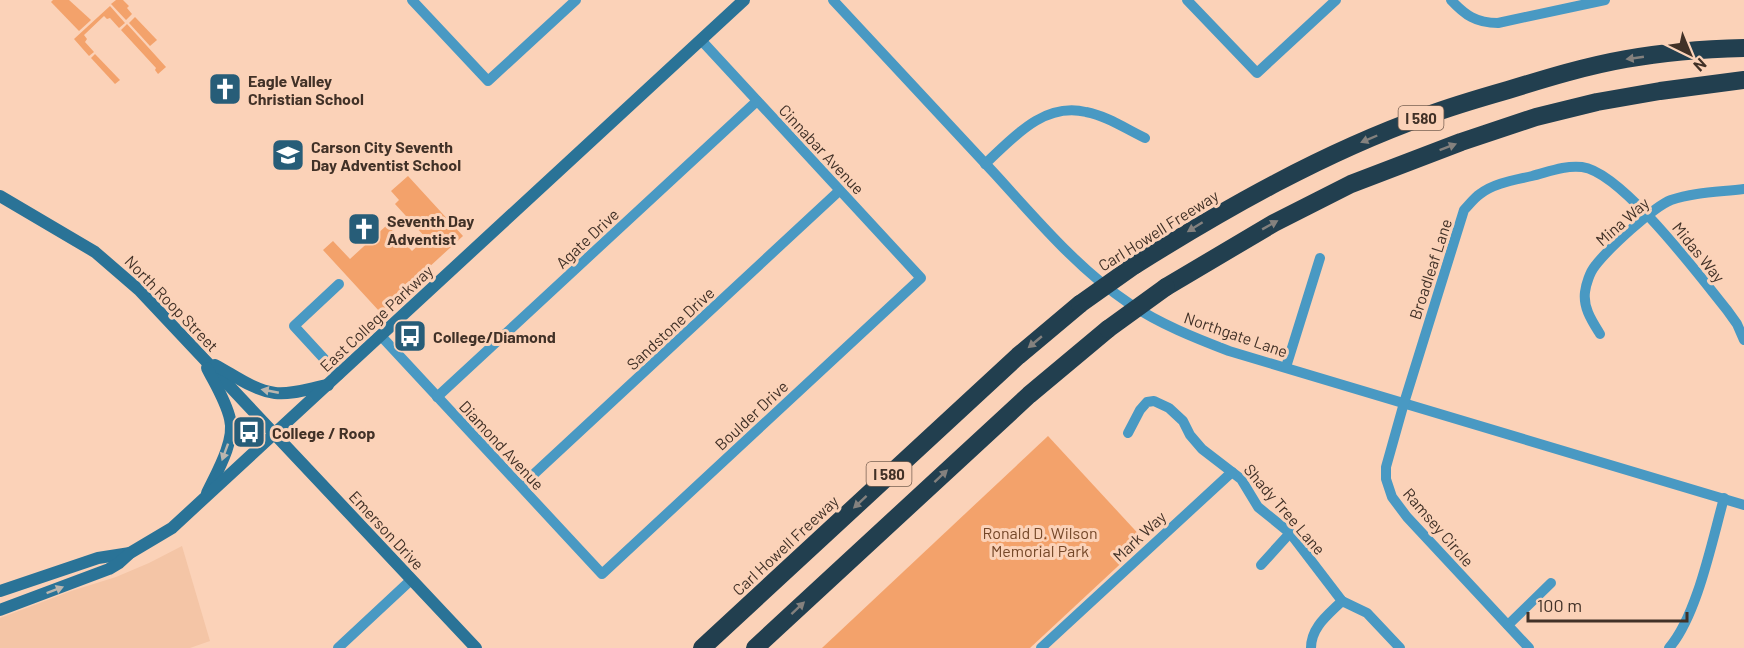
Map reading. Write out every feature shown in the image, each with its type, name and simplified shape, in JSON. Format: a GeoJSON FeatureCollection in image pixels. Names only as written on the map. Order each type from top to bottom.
{"type":"FeatureCollection","features":[{"type":"Feature","properties":{"kind":"highway","name":"Carl Howell Freeway"},"geometry":{"type":"LineString","coordinates":[[702,648],[1010,363],[1080,304],[1135,265],[1207,220],[1329,156],[1426,116],[1564,73],[1626,59],[1741,48]]}},
{"type":"Feature","properties":{"kind":"highway","name":"I 580"},"geometry":{"type":"LineString","coordinates":[[755,648],[1029,395],[1108,329],[1166,287],[1274,223],[1351,184],[1461,142],[1536,117],[1597,102],[1744,80]]}},
{"type":"Feature","properties":{"kind":"highway"},"geometry":{"type":"LineString","coordinates":[[1710,84],[1744,87]]}},
{"type":"Feature","properties":{"kind":"main road","name":"East College Parkway"},"geometry":{"type":"LineString","coordinates":[[0,610],[109,569],[130,553],[172,528],[204,501],[744,0]]}},
{"type":"Feature","properties":{"kind":"main road","name":"North Roop Street"},"geometry":{"type":"LineString","coordinates":[[0,196],[60,230],[115,268],[139,290],[274,435]]}},
{"type":"Feature","properties":{"kind":"main road"},"geometry":{"type":"LineString","coordinates":[[203,358],[256,387],[276,393],[296,392],[328,385]]}},
{"type":"Feature","properties":{"kind":"main road"},"geometry":{"type":"LineString","coordinates":[[203,358],[230,419],[231,432],[225,454],[204,501]]}},
{"type":"Feature","properties":{"kind":"main road","name":"Emerson Drive"},"geometry":{"type":"LineString","coordinates":[[274,435],[476,648]]}},
{"type":"Feature","properties":{"kind":"main road","name":"East College Parkway"},"geometry":{"type":"LineString","coordinates":[[0,591],[98,558],[130,553]]}},
{"type":"Feature","properties":{"kind":"street"},"geometry":{"type":"LineString","coordinates":[[412,0],[488,81],[576,0]]}},
{"type":"Feature","properties":{"kind":"street","name":"Northgate Lane"},"geometry":{"type":"LineString","coordinates":[[833,0],[1067,251],[1102,284],[1132,305],[1189,335],[1229,351],[1744,504]]}},
{"type":"Feature","properties":{"kind":"street"},"geometry":{"type":"LineString","coordinates":[[1187,0],[1257,73],[1336,0]]}},
{"type":"Feature","properties":{"kind":"street"},"geometry":{"type":"LineString","coordinates":[[1451,0],[1472,19],[1485,23],[1498,23],[1605,0]]}},
{"type":"Feature","properties":{"kind":"street","name":"Cinnabar Avenue"},"geometry":{"type":"LineString","coordinates":[[701,40],[921,278]]}},
{"type":"Feature","properties":{"kind":"street","name":"Agate Drive"},"geometry":{"type":"LineString","coordinates":[[437,397],[757,101]]}},
{"type":"Feature","properties":{"kind":"street"},"geometry":{"type":"LineString","coordinates":[[985,164],[1027,125],[1057,112],[1072,110],[1088,112],[1145,138]]}},
{"type":"Feature","properties":{"kind":"street","name":"Broadleaf Lane"},"geometry":{"type":"LineString","coordinates":[[1404,403],[1464,210],[1481,194],[1497,185],[1565,168],[1582,167],[1606,177],[1648,216]]}},
{"type":"Feature","properties":{"kind":"street","name":"Mina Way"},"geometry":{"type":"LineString","coordinates":[[1600,334],[1587,309],[1585,294],[1586,285],[1594,267],[1648,216],[1668,201],[1687,196],[1744,189]]}},
{"type":"Feature","properties":{"kind":"street","name":"Sandstone Drive"},"geometry":{"type":"LineString","coordinates":[[521,486],[839,190]]}},
{"type":"Feature","properties":{"kind":"street","name":"Midas Way"},"geometry":{"type":"LineString","coordinates":[[1648,216],[1666,233],[1727,310],[1744,340]]}},
{"type":"Feature","properties":{"kind":"street"},"geometry":{"type":"LineString","coordinates":[[1286,367],[1320,258]]}},
{"type":"Feature","properties":{"kind":"street","name":"Boulder Drive"},"geometry":{"type":"LineString","coordinates":[[602,574],[921,278]]}},
{"type":"Feature","properties":{"kind":"street"},"geometry":{"type":"LineString","coordinates":[[339,284],[294,326],[339,375]]}},
{"type":"Feature","properties":{"kind":"street","name":"Diamond Avenue"},"geometry":{"type":"LineString","coordinates":[[381,336],[602,574]]}},
{"type":"Feature","properties":{"kind":"street","name":"Shady Tree Lane"},"geometry":{"type":"LineString","coordinates":[[1128,433],[1147,402],[1154,401],[1165,405],[1183,421],[1190,435],[1202,449],[1240,480],[1258,507],[1290,533],[1342,601],[1367,613],[1400,648]]}},
{"type":"Feature","properties":{"kind":"street","name":"Ramsey Circle"},"geometry":{"type":"LineString","coordinates":[[1404,403],[1386,467],[1386,479],[1392,497],[1407,517],[1529,648]]}},
{"type":"Feature","properties":{"kind":"street","name":"Mark Way"},"geometry":{"type":"LineString","coordinates":[[1041,648],[1232,472]]}},
{"type":"Feature","properties":{"kind":"street"},"geometry":{"type":"LineString","coordinates":[[1669,648],[1685,625],[1724,498]]}},
{"type":"Feature","properties":{"kind":"street"},"geometry":{"type":"LineString","coordinates":[[1261,565],[1290,533]]}},
{"type":"Feature","properties":{"kind":"street"},"geometry":{"type":"LineString","coordinates":[[338,648],[411,580]]}},
{"type":"Feature","properties":{"kind":"street"},"geometry":{"type":"LineString","coordinates":[[1508,625],[1551,584]]}},
{"type":"Feature","properties":{"kind":"street"},"geometry":{"type":"LineString","coordinates":[[1311,648],[1312,635],[1316,628],[1342,601]]}},
{"type":"Feature","properties":{"kind":"shaded area"},"geometry":{"type":"Polygon","coordinates":[[[182,546],[210,641],[190,648],[0,648],[0,618],[116,577],[182,546]]]}},
{"type":"Feature","properties":{"kind":"green space"},"geometry":{"type":"Polygon","coordinates":[[[69,0],[91,20],[79,31],[51,2],[69,0]]]}},
{"type":"Feature","properties":{"kind":"green space"},"geometry":{"type":"Polygon","coordinates":[[[116,0],[123,0],[129,6],[127,8],[132,14],[126,20],[111,4],[116,0]]]}},
{"type":"Feature","properties":{"kind":"green space"},"geometry":{"type":"Polygon","coordinates":[[[110,6],[125,23],[119,28],[110,18],[107,19],[104,16],[84,35],[87,39],[85,42],[94,52],[89,56],[74,39],[110,6]]]}},
{"type":"Feature","properties":{"kind":"green space"},"geometry":{"type":"Polygon","coordinates":[[[135,17],[157,40],[150,46],[129,23],[135,17]]]}},
{"type":"Feature","properties":{"kind":"green space"},"geometry":{"type":"Polygon","coordinates":[[[127,24],[166,67],[158,74],[156,68],[121,30],[127,24]]]}},
{"type":"Feature","properties":{"kind":"green space"},"geometry":{"type":"Polygon","coordinates":[[[95,54],[120,80],[115,84],[91,58],[95,54]]]}},
{"type":"Feature","properties":{"kind":"green space"},"geometry":{"type":"Polygon","coordinates":[[[408,176],[463,236],[380,312],[323,250],[333,241],[350,259],[387,225],[412,251],[426,238],[395,204],[399,200],[391,191],[408,176]]]}},
{"type":"Feature","properties":{"kind":"green space","name":"Ronald D. Wilson Memorial Park"},"geometry":{"type":"Polygon","coordinates":[[[1048,436],[1145,541],[1030,648],[822,648],[1048,436]]]}},
{"type":"Feature","properties":{"kind":"place","name":"Eagle Valley Christian School"},"geometry":{"type":"Point","coordinates":[225,89]}},
{"type":"Feature","properties":{"kind":"place","name":"Carson City Seventh Day Adventist School"},"geometry":{"type":"Point","coordinates":[288,155]}},
{"type":"Feature","properties":{"kind":"place","name":"Seventh Day Adventist"},"geometry":{"type":"Point","coordinates":[364,229]}},
{"type":"Feature","properties":{"kind":"place","name":"College/Diamond"},"geometry":{"type":"Point","coordinates":[410,336]}},
{"type":"Feature","properties":{"kind":"place","name":"College / Roop"},"geometry":{"type":"Point","coordinates":[249,432]}}]}
